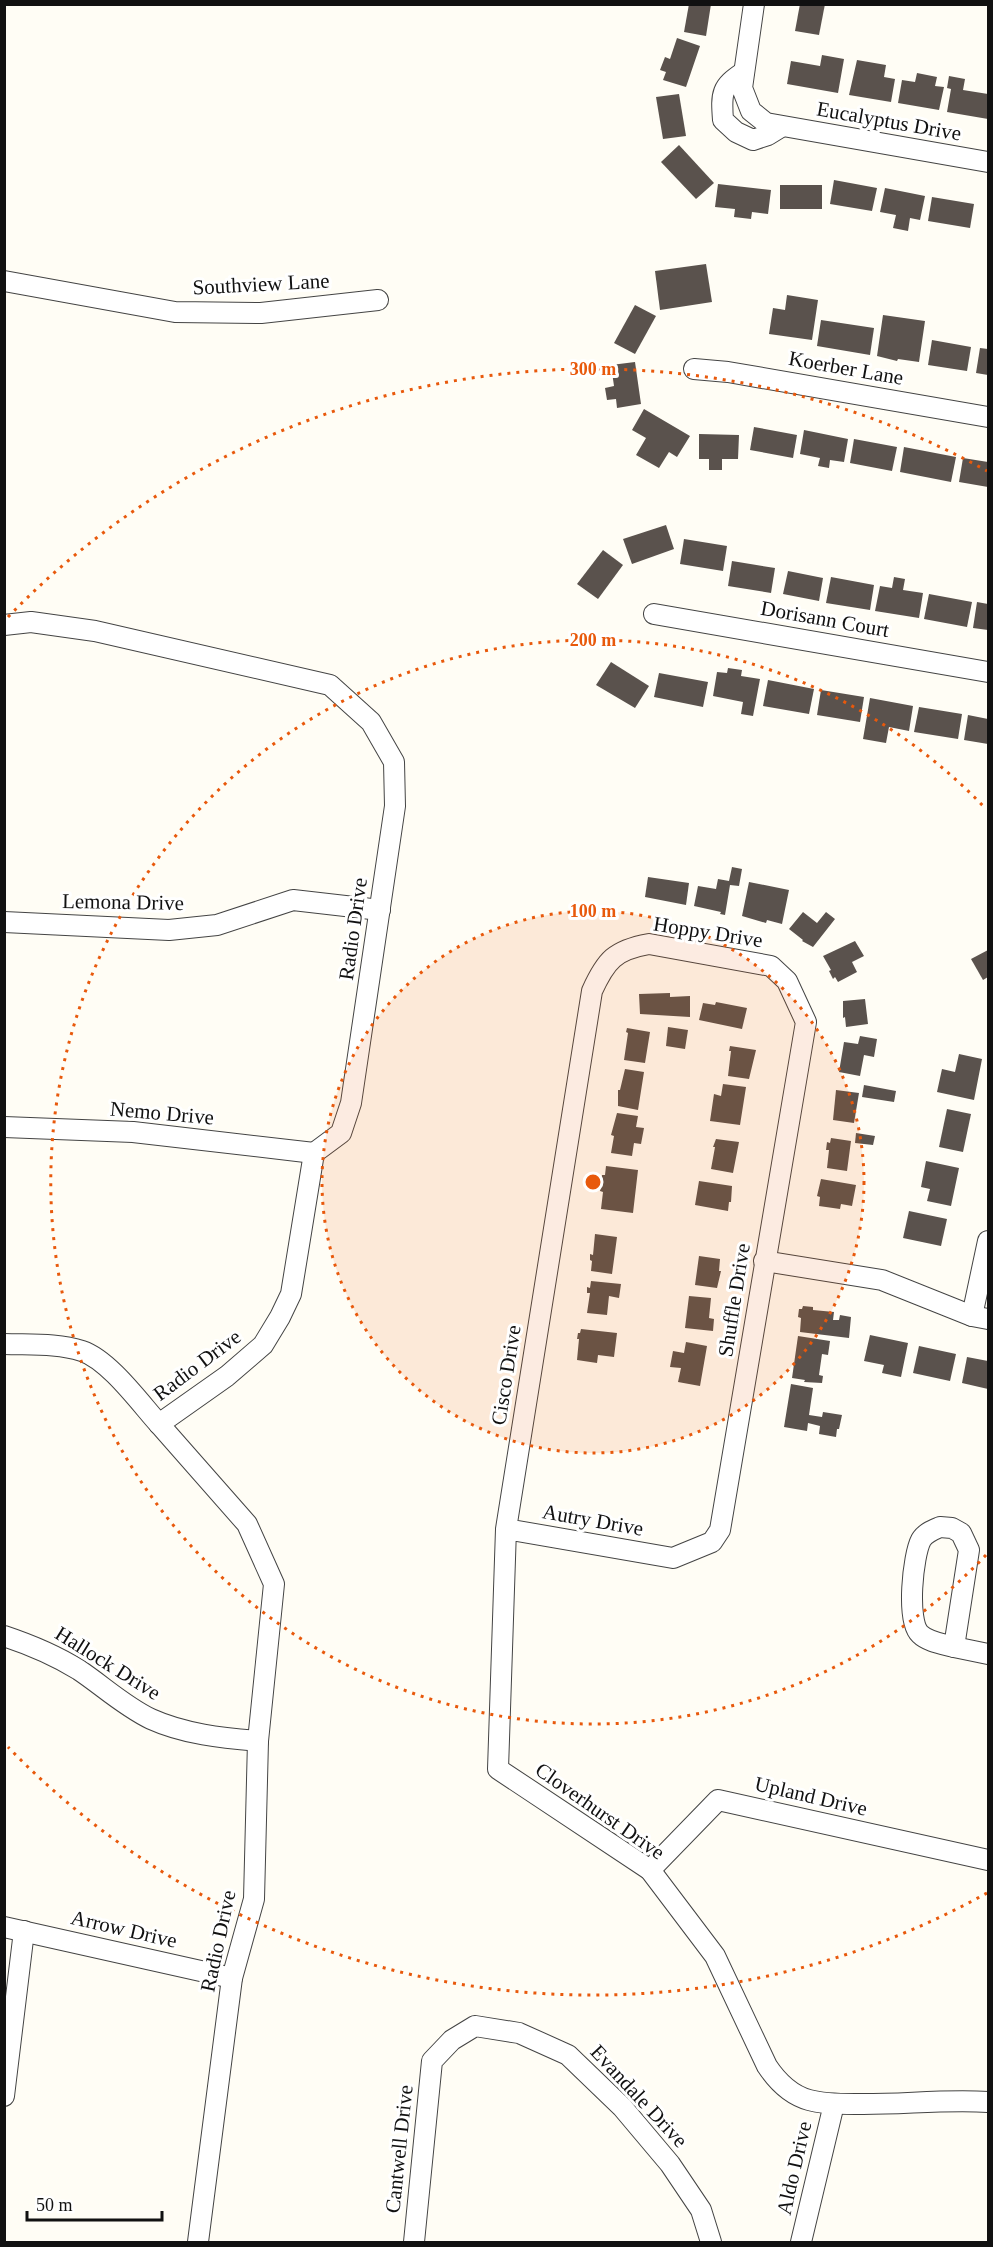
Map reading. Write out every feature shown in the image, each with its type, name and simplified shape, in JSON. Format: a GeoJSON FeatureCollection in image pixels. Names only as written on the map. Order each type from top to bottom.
{"type":"FeatureCollection","features":[{"type":"Feature","properties":{"kind":"street"},"geometry":{"type":"LineString","coordinates":[[754,4],[744,72],[727,83],[721,101],[723,120],[736,132],[753,140],[781,127]]}},
{"type":"Feature","properties":{"kind":"street","name":"Eucalyptus Drive"},"geometry":{"type":"LineString","coordinates":[[744,72],[742,88],[751,111],[766,123],[988,162]]}},
{"type":"Feature","properties":{"kind":"street","name":"Southview Lane"},"geometry":{"type":"LineString","coordinates":[[4,281],[175,312],[261,313],[378,300]]}},
{"type":"Feature","properties":{"kind":"street","name":"Koerber Lane"},"geometry":{"type":"LineString","coordinates":[[694,369],[728,372],[988,417]]}},
{"type":"Feature","properties":{"kind":"street","name":"Dorisann Court"},"geometry":{"type":"LineString","coordinates":[[654,614],[988,672]]}},
{"type":"Feature","properties":{"kind":"street","name":"Radio Drive"},"geometry":{"type":"LineString","coordinates":[[4,625],[31,622],[95,631],[330,685],[371,722],[394,762],[395,806],[351,1103],[341,1133],[314,1153],[291,1294],[263,1345],[227,1376],[159,1424],[247,1524],[274,1584],[258,1741],[254,1899],[232,1978],[198,2242]]}},
{"type":"Feature","properties":{"kind":"street","name":"Lemona Drive"},"geometry":{"type":"LineString","coordinates":[[4,922],[170,930],[217,925],[293,900],[381,910]]}},
{"type":"Feature","properties":{"kind":"street","name":"Hoppy Drive"},"geometry":{"type":"LineString","coordinates":[[592,991],[603,968],[617,954],[633,946],[649,944],[771,966],[787,981],[806,1022]]}},
{"type":"Feature","properties":{"kind":"street","name":"Cisco Drive"},"geometry":{"type":"LineString","coordinates":[[498,1769],[506,1529],[592,991]]}},
{"type":"Feature","properties":{"kind":"street","name":"Shuffle Drive"},"geometry":{"type":"LineString","coordinates":[[673,1558],[712,1542],[720,1530],[806,1022]]}},
{"type":"Feature","properties":{"kind":"street","name":"Nemo Drive"},"geometry":{"type":"LineString","coordinates":[[4,1127],[133,1132],[314,1153]]}},
{"type":"Feature","properties":{"kind":"street"},"geometry":{"type":"LineString","coordinates":[[764,1261],[882,1280],[980,1317],[988,1241]]}},
{"type":"Feature","properties":{"kind":"street"},"geometry":{"type":"LineString","coordinates":[[4,1344],[56,1346],[84,1352],[110,1369],[159,1424]]}},
{"type":"Feature","properties":{"kind":"street"},"geometry":{"type":"LineString","coordinates":[[954,1647],[969,1550],[962,1533],[952,1528],[940,1527],[929,1531],[922,1539],[910,1600],[915,1626],[920,1634],[931,1641],[954,1647],[988,1654]]}},
{"type":"Feature","properties":{"kind":"street","name":"Autry Drive"},"geometry":{"type":"LineString","coordinates":[[506,1529],[673,1558]]}},
{"type":"Feature","properties":{"kind":"street","name":"Hallock Drive"},"geometry":{"type":"LineString","coordinates":[[4,1636],[53,1654],[131,1708],[153,1720],[202,1735],[258,1741]]}},
{"type":"Feature","properties":{"kind":"street","name":"Cloverhurst Drive"},"geometry":{"type":"LineString","coordinates":[[498,1769],[650,1870],[715,1956],[767,2066],[787,2089],[807,2100],[834,2104],[874,2105],[960,2100],[988,2102]]}},
{"type":"Feature","properties":{"kind":"street","name":"Upland Drive"},"geometry":{"type":"LineString","coordinates":[[650,1870],[718,1800],[988,1860]]}},
{"type":"Feature","properties":{"kind":"street","name":"Arrow Drive"},"geometry":{"type":"LineString","coordinates":[[4,1927],[232,1978]]}},
{"type":"Feature","properties":{"kind":"street"},"geometry":{"type":"LineString","coordinates":[[4,2096],[24,1931]]}},
{"type":"Feature","properties":{"kind":"street","name":"Evandale Drive"},"geometry":{"type":"LineString","coordinates":[[432,2061],[452,2040],[475,2026],[519,2033],[568,2055],[622,2108],[670,2164],[701,2210],[711,2242]]}},
{"type":"Feature","properties":{"kind":"street","name":"Cantwell Drive"},"geometry":{"type":"LineString","coordinates":[[414,2242],[432,2061]]}},
{"type":"Feature","properties":{"kind":"street","name":"Aldo Drive"},"geometry":{"type":"LineString","coordinates":[[801,2242],[834,2104]]}},
{"type":"Feature","properties":{"kind":"building"},"geometry":{"type":"Polygon","coordinates":[[[689,4],[711,4],[706,36],[684,32],[689,4]]]}},
{"type":"Feature","properties":{"kind":"building"},"geometry":{"type":"Polygon","coordinates":[[[800,4],[825,4],[819,35],[795,31],[800,4]]]}},
{"type":"Feature","properties":{"kind":"building"},"geometry":{"type":"Polygon","coordinates":[[[677,38],[700,46],[686,87],[663,80],[666,72],[660,70],[665,57],[670,59],[677,38]]]}},
{"type":"Feature","properties":{"kind":"building"},"geometry":{"type":"Polygon","coordinates":[[[822,55],[844,59],[838,93],[787,84],[791,61],[820,66],[822,55]]]}},
{"type":"Feature","properties":{"kind":"building"},"geometry":{"type":"Polygon","coordinates":[[[857,60],[886,65],[884,77],[895,79],[891,102],[849,95],[857,60]]]}},
{"type":"Feature","properties":{"kind":"building"},"geometry":{"type":"Polygon","coordinates":[[[917,73],[937,77],[935,86],[944,87],[939,110],[898,103],[902,80],[915,82],[917,73]]]}},
{"type":"Feature","properties":{"kind":"building"},"geometry":{"type":"Polygon","coordinates":[[[949,76],[965,79],[963,90],[988,94],[988,119],[947,112],[951,89],[947,88],[949,76]]]}},
{"type":"Feature","properties":{"kind":"building"},"geometry":{"type":"Polygon","coordinates":[[[679,94],[686,136],[663,139],[656,97],[679,94]]]}},
{"type":"Feature","properties":{"kind":"building"},"geometry":{"type":"Polygon","coordinates":[[[679,145],[714,183],[696,199],[661,162],[679,145]]]}},
{"type":"Feature","properties":{"kind":"building"},"geometry":{"type":"Polygon","coordinates":[[[834,180],[877,188],[872,211],[830,204],[834,180]]]}},
{"type":"Feature","properties":{"kind":"building"},"geometry":{"type":"Polygon","coordinates":[[[718,184],[771,190],[768,214],[752,212],[751,219],[734,217],[735,209],[715,207],[718,184]]]}},
{"type":"Feature","properties":{"kind":"building"},"geometry":{"type":"Polygon","coordinates":[[[780,185],[822,185],[822,209],[780,209],[780,185]]]}},
{"type":"Feature","properties":{"kind":"building"},"geometry":{"type":"Polygon","coordinates":[[[885,188],[925,196],[920,220],[910,218],[908,231],[893,228],[896,215],[880,212],[885,188]]]}},
{"type":"Feature","properties":{"kind":"building"},"geometry":{"type":"Polygon","coordinates":[[[932,197],[974,204],[970,228],[928,221],[932,197]]]}},
{"type":"Feature","properties":{"kind":"building"},"geometry":{"type":"Polygon","coordinates":[[[706,264],[712,302],[660,310],[655,271],[706,264]]]}},
{"type":"Feature","properties":{"kind":"building"},"geometry":{"type":"Polygon","coordinates":[[[787,295],[818,300],[812,340],[769,334],[773,308],[785,310],[787,295]]]}},
{"type":"Feature","properties":{"kind":"building"},"geometry":{"type":"Polygon","coordinates":[[[635,305],[656,316],[635,354],[614,343],[635,305]]]}},
{"type":"Feature","properties":{"kind":"building"},"geometry":{"type":"Polygon","coordinates":[[[883,315],[925,321],[919,362],[898,359],[897,361],[877,356],[883,315]]]}},
{"type":"Feature","properties":{"kind":"building"},"geometry":{"type":"Polygon","coordinates":[[[821,320],[874,328],[870,355],[817,346],[821,320]]]}},
{"type":"Feature","properties":{"kind":"building"},"geometry":{"type":"Polygon","coordinates":[[[932,340],[971,347],[967,371],[928,365],[932,340]]]}},
{"type":"Feature","properties":{"kind":"building"},"geometry":{"type":"Polygon","coordinates":[[[980,348],[988,349],[988,375],[976,373],[980,348]]]}},
{"type":"Feature","properties":{"kind":"building"},"geometry":{"type":"Polygon","coordinates":[[[635,362],[641,404],[617,408],[616,399],[607,400],[605,388],[614,386],[611,365],[635,362]]]}},
{"type":"Feature","properties":{"kind":"building"},"geometry":{"type":"Polygon","coordinates":[[[644,409],[690,436],[677,457],[669,452],[659,468],[636,455],[646,438],[632,430],[644,409]]]}},
{"type":"Feature","properties":{"kind":"building"},"geometry":{"type":"Polygon","coordinates":[[[754,427],[797,435],[793,458],[750,450],[754,427]]]}},
{"type":"Feature","properties":{"kind":"building"},"geometry":{"type":"Polygon","coordinates":[[[804,430],[848,439],[844,462],[830,460],[829,468],[818,466],[820,458],[800,454],[804,430]]]}},
{"type":"Feature","properties":{"kind":"building"},"geometry":{"type":"Polygon","coordinates":[[[699,434],[739,435],[738,459],[722,459],[722,470],[709,470],[709,459],[699,459],[699,434]]]}},
{"type":"Feature","properties":{"kind":"building"},"geometry":{"type":"Polygon","coordinates":[[[854,439],[897,447],[892,471],[850,463],[854,439]]]}},
{"type":"Feature","properties":{"kind":"building"},"geometry":{"type":"Polygon","coordinates":[[[904,447],[956,457],[951,482],[900,472],[904,447]]]}},
{"type":"Feature","properties":{"kind":"building"},"geometry":{"type":"Polygon","coordinates":[[[963,458],[988,462],[988,487],[959,482],[963,458]]]}},
{"type":"Feature","properties":{"kind":"building"},"geometry":{"type":"Polygon","coordinates":[[[666,525],[674,549],[632,564],[623,539],[666,525]]]}},
{"type":"Feature","properties":{"kind":"building"},"geometry":{"type":"Polygon","coordinates":[[[684,539],[727,546],[723,571],[680,564],[684,539]]]}},
{"type":"Feature","properties":{"kind":"building"},"geometry":{"type":"Polygon","coordinates":[[[603,550],[623,565],[598,599],[577,584],[603,550]]]}},
{"type":"Feature","properties":{"kind":"building"},"geometry":{"type":"Polygon","coordinates":[[[732,561],[775,568],[771,593],[728,586],[732,561]]]}},
{"type":"Feature","properties":{"kind":"building"},"geometry":{"type":"Polygon","coordinates":[[[788,571],[823,578],[819,601],[783,594],[788,571]]]}},
{"type":"Feature","properties":{"kind":"building"},"geometry":{"type":"Polygon","coordinates":[[[831,577],[874,585],[870,610],[826,603],[831,577]]]}},
{"type":"Feature","properties":{"kind":"building"},"geometry":{"type":"Polygon","coordinates":[[[894,577],[905,579],[903,590],[923,593],[919,618],[875,611],[880,586],[892,588],[894,577]]]}},
{"type":"Feature","properties":{"kind":"building"},"geometry":{"type":"Polygon","coordinates":[[[929,594],[972,602],[967,627],[924,619],[929,594]]]}},
{"type":"Feature","properties":{"kind":"building"},"geometry":{"type":"Polygon","coordinates":[[[977,602],[988,604],[988,630],[973,628],[977,602]]]}},
{"type":"Feature","properties":{"kind":"building"},"geometry":{"type":"Polygon","coordinates":[[[611,662],[649,686],[635,708],[596,685],[611,662]]]}},
{"type":"Feature","properties":{"kind":"building"},"geometry":{"type":"Polygon","coordinates":[[[728,668],[742,670],[741,676],[760,679],[753,716],[741,714],[743,702],[713,696],[717,672],[727,673],[728,668]]]}},
{"type":"Feature","properties":{"kind":"building"},"geometry":{"type":"Polygon","coordinates":[[[659,673],[708,682],[703,707],[654,697],[659,673]]]}},
{"type":"Feature","properties":{"kind":"building"},"geometry":{"type":"Polygon","coordinates":[[[768,680],[814,689],[809,714],[763,706],[768,680]]]}},
{"type":"Feature","properties":{"kind":"building"},"geometry":{"type":"Polygon","coordinates":[[[821,690],[864,697],[860,722],[817,715],[821,690]]]}},
{"type":"Feature","properties":{"kind":"building"},"geometry":{"type":"Polygon","coordinates":[[[870,698],[913,706],[909,731],[889,727],[886,743],[863,739],[870,698]]]}},
{"type":"Feature","properties":{"kind":"building"},"geometry":{"type":"Polygon","coordinates":[[[919,707],[962,714],[958,739],[914,732],[919,707]]]}},
{"type":"Feature","properties":{"kind":"building"},"geometry":{"type":"Polygon","coordinates":[[[968,715],[988,719],[988,744],[964,740],[968,715]]]}},
{"type":"Feature","properties":{"kind":"building"},"geometry":{"type":"Polygon","coordinates":[[[732,867],[742,869],[739,886],[730,885],[725,915],[694,906],[698,886],[716,889],[718,879],[729,881],[732,867]]]}},
{"type":"Feature","properties":{"kind":"building"},"geometry":{"type":"Polygon","coordinates":[[[648,877],[689,883],[686,905],[645,897],[648,877]]]}},
{"type":"Feature","properties":{"kind":"building"},"geometry":{"type":"Polygon","coordinates":[[[749,882],[789,890],[782,924],[767,920],[766,923],[742,916],[749,882]]]}},
{"type":"Feature","properties":{"kind":"building"},"geometry":{"type":"Polygon","coordinates":[[[803,912],[817,923],[826,912],[835,919],[813,947],[789,929],[803,912]]]}},
{"type":"Feature","properties":{"kind":"building"},"geometry":{"type":"Polygon","coordinates":[[[855,941],[864,956],[852,962],[857,972],[838,982],[835,977],[833,979],[823,956],[855,941]]]}},
{"type":"Feature","properties":{"kind":"building"},"geometry":{"type":"Polygon","coordinates":[[[988,950],[988,977],[983,980],[971,959],[988,950]]]}},
{"type":"Feature","properties":{"kind":"building"},"geometry":{"type":"Polygon","coordinates":[[[670,993],[670,997],[690,996],[690,1017],[640,1014],[639,994],[670,993]]]}},
{"type":"Feature","properties":{"kind":"building"},"geometry":{"type":"Polygon","coordinates":[[[865,999],[868,1024],[846,1027],[845,1017],[843,1018],[843,1001],[865,999]]]}},
{"type":"Feature","properties":{"kind":"building"},"geometry":{"type":"Polygon","coordinates":[[[716,1002],[747,1008],[742,1029],[699,1020],[703,1003],[715,1005],[716,1002]]]}},
{"type":"Feature","properties":{"kind":"building"},"geometry":{"type":"Polygon","coordinates":[[[668,1027],[688,1030],[685,1049],[666,1046],[668,1027]]]}},
{"type":"Feature","properties":{"kind":"building"},"geometry":{"type":"Polygon","coordinates":[[[627,1028],[650,1032],[645,1063],[624,1060],[627,1028]]]}},
{"type":"Feature","properties":{"kind":"building"},"geometry":{"type":"Polygon","coordinates":[[[860,1036],[877,1039],[874,1057],[864,1055],[860,1076],[839,1072],[844,1042],[858,1044],[860,1036]]]}},
{"type":"Feature","properties":{"kind":"building"},"geometry":{"type":"Polygon","coordinates":[[[730,1046],[756,1050],[749,1079],[728,1076],[730,1046]]]}},
{"type":"Feature","properties":{"kind":"building"},"geometry":{"type":"Polygon","coordinates":[[[959,1054],[982,1059],[974,1100],[937,1092],[942,1069],[955,1072],[959,1054]]]}},
{"type":"Feature","properties":{"kind":"building"},"geometry":{"type":"Polygon","coordinates":[[[625,1069],[644,1072],[638,1110],[618,1106],[618,1090],[620,1090],[625,1069]]]}},
{"type":"Feature","properties":{"kind":"building"},"geometry":{"type":"Polygon","coordinates":[[[723,1084],[746,1087],[740,1125],[710,1121],[714,1094],[721,1096],[723,1084]]]}},
{"type":"Feature","properties":{"kind":"building"},"geometry":{"type":"Polygon","coordinates":[[[864,1085],[896,1091],[894,1102],[862,1097],[864,1085]]]}},
{"type":"Feature","properties":{"kind":"building"},"geometry":{"type":"Polygon","coordinates":[[[836,1090],[859,1093],[854,1123],[833,1120],[836,1090]]]}},
{"type":"Feature","properties":{"kind":"building"},"geometry":{"type":"Polygon","coordinates":[[[947,1109],[971,1114],[963,1152],[939,1147],[947,1109]]]}},
{"type":"Feature","properties":{"kind":"building"},"geometry":{"type":"Polygon","coordinates":[[[617,1113],[638,1116],[636,1127],[644,1128],[641,1144],[634,1143],[632,1156],[611,1153],[614,1136],[611,1135],[617,1113]]]}},
{"type":"Feature","properties":{"kind":"building"},"geometry":{"type":"Polygon","coordinates":[[[856,1133],[875,1136],[873,1145],[855,1143],[856,1133]]]}},
{"type":"Feature","properties":{"kind":"building"},"geometry":{"type":"Polygon","coordinates":[[[831,1138],[851,1141],[847,1171],[827,1168],[829,1150],[826,1150],[827,1142],[830,1143],[831,1138]]]}},
{"type":"Feature","properties":{"kind":"building"},"geometry":{"type":"Polygon","coordinates":[[[716,1139],[739,1142],[733,1173],[711,1169],[716,1139]]]}},
{"type":"Feature","properties":{"kind":"building"},"geometry":{"type":"Polygon","coordinates":[[[926,1161],[959,1168],[951,1206],[927,1201],[930,1189],[921,1187],[926,1161]]]}},
{"type":"Feature","properties":{"kind":"building"},"geometry":{"type":"Polygon","coordinates":[[[606,1166],[638,1170],[633,1213],[601,1209],[603,1192],[600,1191],[606,1166]]]}},
{"type":"Feature","properties":{"kind":"building"},"geometry":{"type":"Polygon","coordinates":[[[821,1179],[856,1185],[852,1206],[841,1204],[840,1209],[819,1206],[820,1197],[817,1196],[821,1179]]]}},
{"type":"Feature","properties":{"kind":"building"},"geometry":{"type":"Polygon","coordinates":[[[699,1181],[732,1186],[728,1211],[695,1205],[699,1181]]]}},
{"type":"Feature","properties":{"kind":"building"},"geometry":{"type":"Polygon","coordinates":[[[909,1211],[947,1219],[941,1246],[903,1238],[909,1211]]]}},
{"type":"Feature","properties":{"kind":"building"},"geometry":{"type":"Polygon","coordinates":[[[595,1234],[617,1237],[612,1274],[591,1271],[590,1254],[593,1255],[595,1234]]]}},
{"type":"Feature","properties":{"kind":"building"},"geometry":{"type":"Polygon","coordinates":[[[699,1256],[720,1259],[719,1271],[721,1271],[717,1288],[695,1285],[699,1256]]]}},
{"type":"Feature","properties":{"kind":"building"},"geometry":{"type":"Polygon","coordinates":[[[591,1281],[621,1284],[619,1298],[609,1296],[607,1315],[587,1313],[590,1293],[587,1293],[587,1287],[590,1288],[591,1281]]]}},
{"type":"Feature","properties":{"kind":"building"},"geometry":{"type":"Polygon","coordinates":[[[689,1296],[711,1298],[709,1318],[714,1319],[713,1331],[685,1328],[689,1296]]]}},
{"type":"Feature","properties":{"kind":"building"},"geometry":{"type":"Polygon","coordinates":[[[803,1306],[813,1307],[813,1310],[834,1312],[833,1320],[839,1320],[840,1315],[851,1317],[849,1338],[800,1332],[801,1318],[798,1317],[799,1309],[803,1306]]]}},
{"type":"Feature","properties":{"kind":"building"},"geometry":{"type":"Polygon","coordinates":[[[581,1329],[617,1333],[614,1357],[598,1355],[597,1363],[577,1360],[579,1339],[577,1339],[581,1329]]]}},
{"type":"Feature","properties":{"kind":"building"},"geometry":{"type":"Polygon","coordinates":[[[870,1335],[908,1343],[901,1377],[882,1373],[884,1365],[864,1361],[870,1335]]]}},
{"type":"Feature","properties":{"kind":"building"},"geometry":{"type":"Polygon","coordinates":[[[798,1336],[830,1341],[828,1355],[822,1354],[819,1375],[823,1376],[822,1383],[804,1382],[805,1380],[792,1378],[798,1336]]]}},
{"type":"Feature","properties":{"kind":"building"},"geometry":{"type":"Polygon","coordinates":[[[686,1342],[707,1346],[700,1386],[678,1382],[681,1368],[670,1367],[673,1351],[684,1353],[686,1342]]]}},
{"type":"Feature","properties":{"kind":"building"},"geometry":{"type":"Polygon","coordinates":[[[919,1346],[956,1354],[950,1381],[913,1373],[919,1346]]]}},
{"type":"Feature","properties":{"kind":"building"},"geometry":{"type":"Polygon","coordinates":[[[967,1357],[988,1361],[988,1389],[962,1383],[967,1357]]]}},
{"type":"Feature","properties":{"kind":"building"},"geometry":{"type":"Polygon","coordinates":[[[791,1384],[813,1388],[809,1415],[822,1417],[823,1412],[842,1415],[836,1437],[819,1434],[820,1426],[808,1423],[807,1431],[784,1427],[791,1384]]]}}]}
